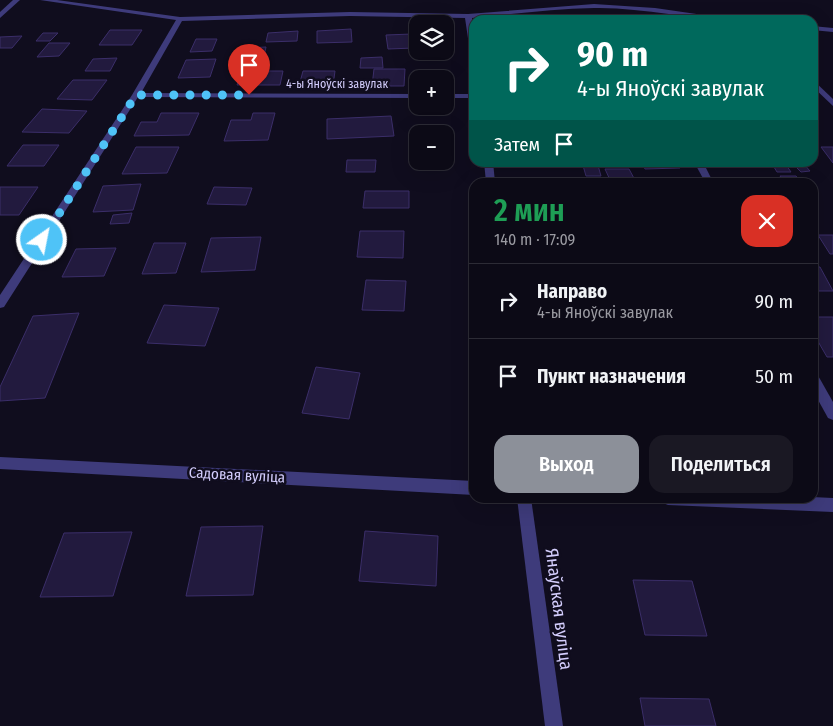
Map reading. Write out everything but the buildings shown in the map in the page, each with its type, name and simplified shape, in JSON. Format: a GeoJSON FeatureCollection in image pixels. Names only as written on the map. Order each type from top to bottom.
{"type":"FeatureCollection","features":[{"type":"Feature","properties":{"kind":"street"},"geometry":{"type":"LineString","coordinates":[[0,16],[17,0]]}},
{"type":"Feature","properties":{"kind":"street"},"geometry":{"type":"LineString","coordinates":[[43,0],[180,19],[350,14],[468,16],[469,22]]}},
{"type":"Feature","properties":{"kind":"street"},"geometry":{"type":"LineString","coordinates":[[481,15],[594,6],[694,15]]}},
{"type":"Feature","properties":{"kind":"street"},"geometry":{"type":"LineString","coordinates":[[0,304],[136,95],[180,19]]}},
{"type":"Feature","properties":{"kind":"street"},"geometry":{"type":"LineString","coordinates":[[818,29],[833,30]]}},
{"type":"Feature","properties":{"kind":"street"},"geometry":{"type":"LineString","coordinates":[[818,88],[833,104]]}},
{"type":"Feature","properties":{"kind":"street","name":"4-ы Яноўскі завулак"},"geometry":{"type":"LineString","coordinates":[[136,95],[409,96]]}},
{"type":"Feature","properties":{"kind":"street"},"geometry":{"type":"LineString","coordinates":[[454,96],[469,96]]}},
{"type":"Feature","properties":{"kind":"street"},"geometry":{"type":"LineString","coordinates":[[701,167],[707,178]]}},
{"type":"Feature","properties":{"kind":"street"},"geometry":{"type":"LineString","coordinates":[[818,387],[833,414]]}},
{"type":"Feature","properties":{"kind":"street","name":"Садовая вуліца"},"geometry":{"type":"LineString","coordinates":[[0,463],[469,488]]}},
{"type":"Feature","properties":{"kind":"street","name":"Янаўская вуліца"},"geometry":{"type":"LineString","coordinates":[[525,503],[554,726]]}},
{"type":"Feature","properties":{"kind":"street"},"geometry":{"type":"LineString","coordinates":[[786,503],[833,505]]}},
{"type":"Feature","properties":{"kind":"route"},"geometry":{"type":"LineString","coordinates":[[42,240],[136,95],[249,95]]}}]}
